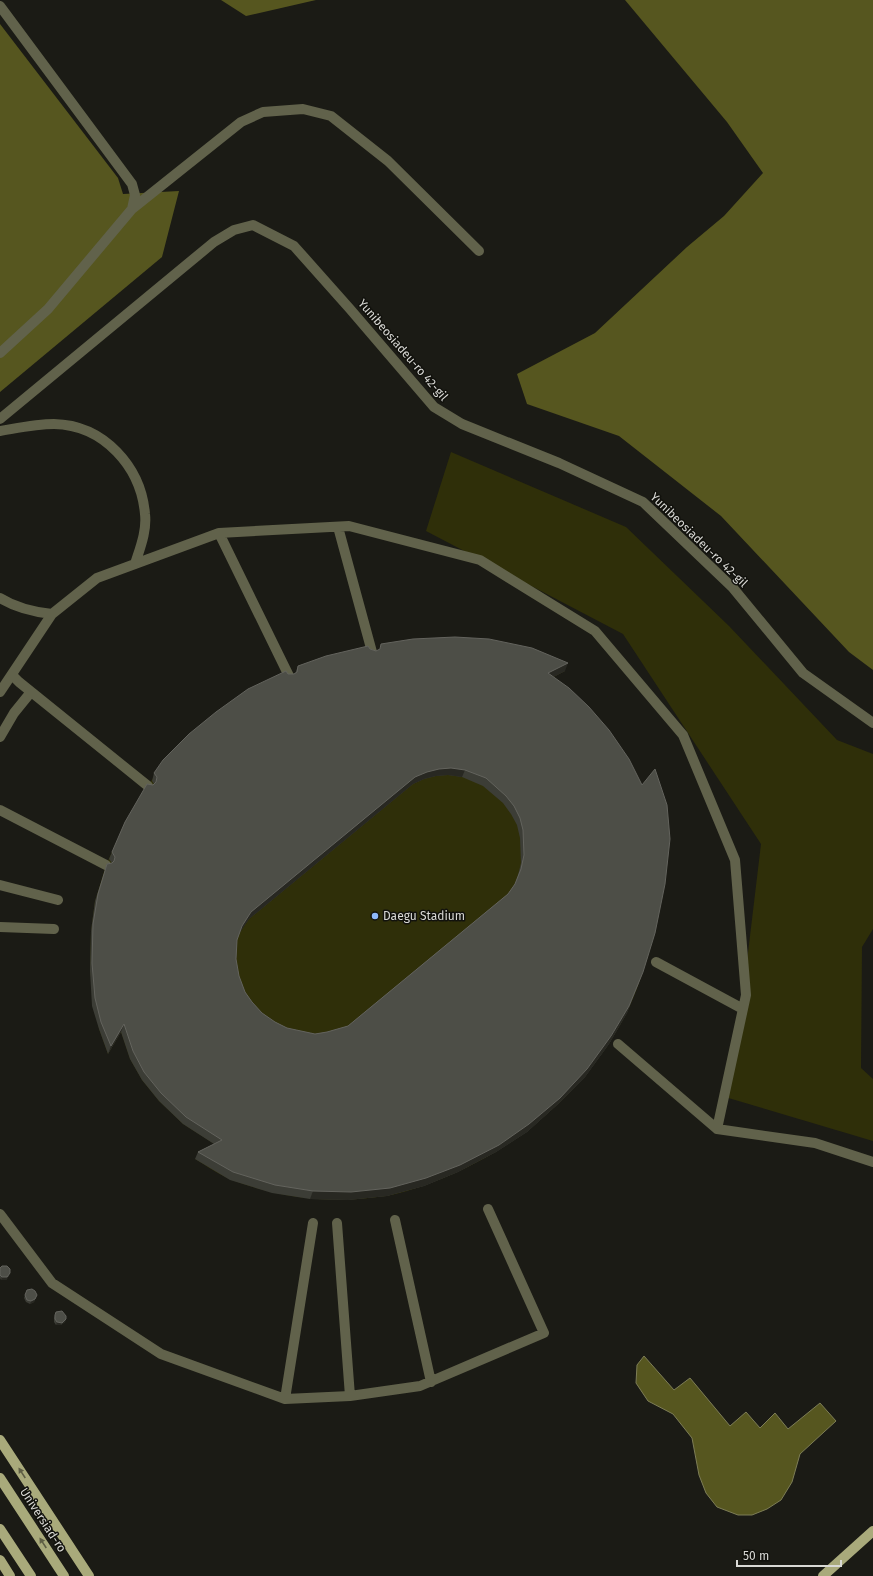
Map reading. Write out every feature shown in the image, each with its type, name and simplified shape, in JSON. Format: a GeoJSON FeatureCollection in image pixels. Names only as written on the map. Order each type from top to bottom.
{"type":"FeatureCollection","features":[{"type":"Feature","properties":{"kind":"main road"},"geometry":{"type":"LineString","coordinates":[[0,1440],[90,1576]]}},
{"type":"Feature","properties":{"kind":"main road","name":"Universiad-ro"},"geometry":{"type":"LineString","coordinates":[[0,1478],[64,1576]]}},
{"type":"Feature","properties":{"kind":"main road"},"geometry":{"type":"LineString","coordinates":[[0,1529],[31,1576]]}},
{"type":"Feature","properties":{"kind":"main road"},"geometry":{"type":"LineString","coordinates":[[823,1576],[873,1531]]}},
{"type":"Feature","properties":{"kind":"main road"},"geometry":{"type":"LineString","coordinates":[[0,1560],[10,1576]]}},
{"type":"Feature","properties":{"kind":"street"},"geometry":{"type":"LineString","coordinates":[[0,6],[132,184],[135,195],[132,209]]}},
{"type":"Feature","properties":{"kind":"street"},"geometry":{"type":"LineString","coordinates":[[0,352],[48,309],[132,209],[241,122],[263,112],[303,109],[331,116],[388,161],[479,251]]}},
{"type":"Feature","properties":{"kind":"street","name":"Yunibeosiadeu-ro 42-gil"},"geometry":{"type":"LineString","coordinates":[[0,420],[214,242],[234,230],[253,225],[294,246],[434,407],[462,424],[559,463],[642,502],[733,588],[803,673],[873,723]]}},
{"type":"Feature","properties":{"kind":"street"},"geometry":{"type":"LineString","coordinates":[[0,430],[32,425],[55,424],[78,428],[99,438],[118,452],[132,471],[141,492],[145,515],[144,538],[135,564]]}},
{"type":"Feature","properties":{"kind":"street"},"geometry":{"type":"LineString","coordinates":[[0,692],[52,614],[97,578],[219,533],[349,526],[480,560],[595,632],[683,735],[735,860],[746,995],[717,1129]]}},
{"type":"Feature","properties":{"kind":"street"},"geometry":{"type":"LineString","coordinates":[[338,527],[372,652]]}},
{"type":"Feature","properties":{"kind":"street"},"geometry":{"type":"LineString","coordinates":[[219,533],[289,676]]}},
{"type":"Feature","properties":{"kind":"street"},"geometry":{"type":"LineString","coordinates":[[0,598],[14,606],[38,613],[52,614]]}},
{"type":"Feature","properties":{"kind":"street"},"geometry":{"type":"LineString","coordinates":[[12,675],[148,786]]}},
{"type":"Feature","properties":{"kind":"street"},"geometry":{"type":"LineString","coordinates":[[0,736],[14,713],[31,692]]}},
{"type":"Feature","properties":{"kind":"street"},"geometry":{"type":"LineString","coordinates":[[0,810],[106,865]]}},
{"type":"Feature","properties":{"kind":"street"},"geometry":{"type":"LineString","coordinates":[[0,885],[58,900]]}},
{"type":"Feature","properties":{"kind":"street"},"geometry":{"type":"LineString","coordinates":[[0,927],[54,929]]}},
{"type":"Feature","properties":{"kind":"street"},"geometry":{"type":"LineString","coordinates":[[656,962],[743,1009]]}},
{"type":"Feature","properties":{"kind":"street"},"geometry":{"type":"LineString","coordinates":[[618,1044],[717,1129],[815,1143],[873,1162]]}},
{"type":"Feature","properties":{"kind":"street"},"geometry":{"type":"LineString","coordinates":[[0,1214],[52,1283],[161,1354],[285,1399],[350,1396],[420,1386],[544,1333],[488,1209]]}},
{"type":"Feature","properties":{"kind":"street"},"geometry":{"type":"LineString","coordinates":[[395,1220],[431,1382]]}},
{"type":"Feature","properties":{"kind":"street"},"geometry":{"type":"LineString","coordinates":[[285,1399],[313,1223]]}},
{"type":"Feature","properties":{"kind":"street"},"geometry":{"type":"LineString","coordinates":[[337,1223],[350,1396]]}},
{"type":"Feature","properties":{"kind":"shaded area"},"geometry":{"type":"Polygon","coordinates":[[[221,0],[316,0],[246,16],[221,0]]]}},
{"type":"Feature","properties":{"kind":"shaded area"},"geometry":{"type":"Polygon","coordinates":[[[625,0],[873,0],[873,670],[849,652],[721,516],[619,436],[527,404],[517,374],[595,333],[687,247],[724,216],[763,173],[727,122],[625,0]]]}},
{"type":"Feature","properties":{"kind":"shaded area"},"geometry":{"type":"Polygon","coordinates":[[[0,24],[118,178],[123,194],[179,191],[162,257],[0,392],[0,24]]]}},
{"type":"Feature","properties":{"kind":"shaded area"},"geometry":{"type":"Polygon","coordinates":[[[451,452],[626,527],[729,626],[837,740],[873,754],[873,929],[862,947],[861,1068],[873,1079],[873,1141],[725,1097],[742,1003],[761,844],[623,634],[426,531],[451,452]]]}},
{"type":"Feature","properties":{"kind":"shaded area","name":"Daegu Stadium"},"geometry":{"type":"Polygon","coordinates":[[[323,663],[565,671],[546,681],[652,940],[634,996],[626,1014],[610,1041],[592,1067],[571,1091],[548,1113],[524,1133],[497,1151],[470,1166],[441,1179],[393,1195],[347,1200],[308,1198],[269,1192],[227,1178],[195,1159],[219,1147],[183,1124],[159,1101],[142,1080],[130,1059],[121,1032],[108,1054],[99,1029],[90,971],[91,931],[95,901],[106,865],[122,830],[140,797],[160,768],[283,679],[323,663]]]}},
{"type":"Feature","properties":{"kind":"shaded area"},"geometry":{"type":"Polygon","coordinates":[[[644,1356],[674,1390],[690,1378],[730,1426],[746,1412],[760,1428],[775,1413],[788,1429],[820,1403],[836,1421],[800,1454],[792,1482],[781,1500],[767,1509],[752,1515],[738,1515],[717,1507],[706,1493],[699,1475],[692,1438],[673,1414],[648,1401],[636,1383],[637,1365],[644,1356]]]}},
{"type":"Feature","properties":{"kind":"building","name":"Daegu Stadium"},"geometry":{"type":"Polygon","coordinates":[[[455,637],[489,639],[532,648],[568,663],[548,673],[569,688],[589,707],[609,730],[629,759],[642,785],[655,769],[667,805],[670,839],[665,884],[655,933],[643,972],[629,1006],[611,1036],[587,1069],[560,1098],[529,1124],[499,1145],[460,1165],[426,1178],[390,1188],[351,1192],[313,1191],[275,1185],[233,1172],[198,1152],[222,1140],[186,1117],[161,1093],[144,1072],[133,1051],[124,1024],[111,1046],[101,1022],[95,998],[92,963],[93,924],[98,894],[107,864],[114,861],[115,857],[112,852],[125,822],[147,784],[153,785],[156,782],[157,777],[154,773],[163,760],[189,734],[216,712],[248,689],[286,671],[288,674],[294,674],[297,672],[298,666],[326,656],[368,646],[370,649],[376,651],[380,649],[381,644],[413,639],[455,637]],[[451,768],[439,769],[415,777],[251,912],[242,926],[237,940],[236,959],[239,976],[245,992],[262,1013],[287,1028],[315,1034],[348,1026],[508,894],[515,884],[521,869],[524,855],[523,830],[520,818],[514,806],[506,796],[486,778],[465,770],[451,768]]]}},
{"type":"Feature","properties":{"kind":"building"},"geometry":{"type":"Polygon","coordinates":[[[2,1266],[7,1266],[10,1269],[10,1273],[7,1277],[2,1277],[0,1275],[0,1268],[2,1266]]]}},
{"type":"Feature","properties":{"kind":"building"},"geometry":{"type":"Polygon","coordinates":[[[32,1289],[37,1295],[35,1299],[31,1301],[27,1300],[25,1295],[27,1290],[32,1289]]]}},
{"type":"Feature","properties":{"kind":"building"},"geometry":{"type":"Polygon","coordinates":[[[62,1311],[66,1316],[66,1319],[62,1323],[57,1322],[55,1319],[56,1312],[62,1311]]]}},
{"type":"Feature","properties":{"kind":"place","name":"Daegu Stadium"},"geometry":{"type":"Point","coordinates":[375,916]}}]}
